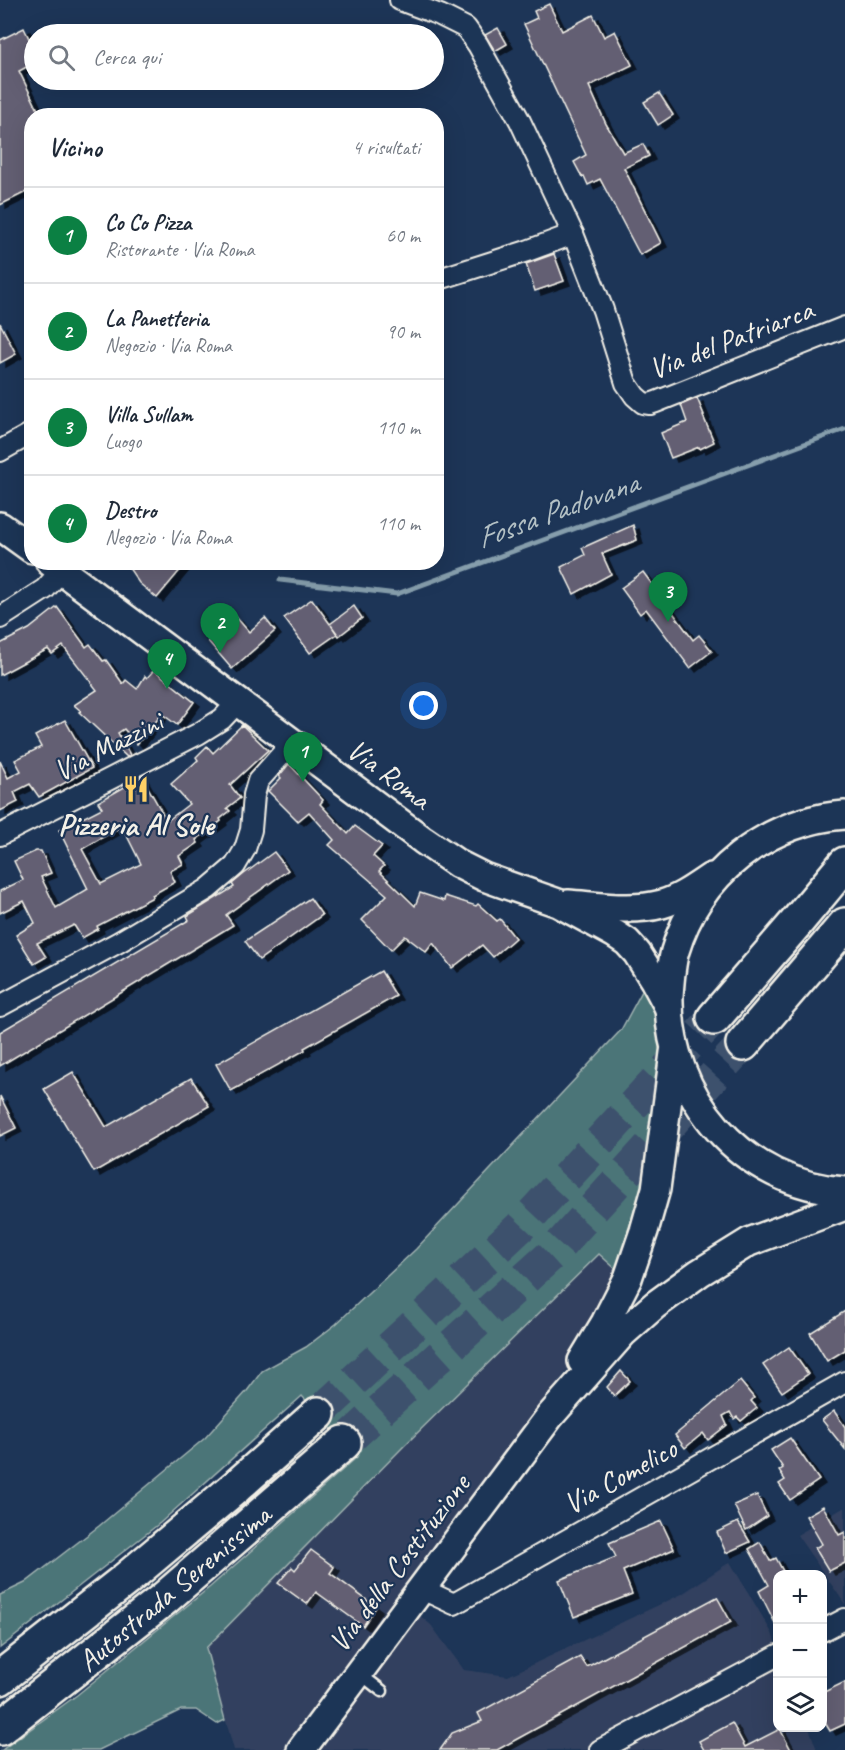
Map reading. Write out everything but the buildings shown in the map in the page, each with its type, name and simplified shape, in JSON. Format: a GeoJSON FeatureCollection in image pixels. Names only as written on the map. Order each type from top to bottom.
{"type":"FeatureCollection","features":[{"type":"Feature","properties":{"kind":"highway"},"geometry":{"type":"LineString","coordinates":[[714,1018],[845,864]]}},
{"type":"Feature","properties":{"kind":"highway"},"geometry":{"type":"LineString","coordinates":[[743,1044],[845,925]]}},
{"type":"Feature","properties":{"kind":"highway","name":"Autostrada Serenissima"},"geometry":{"type":"LineString","coordinates":[[0,1678],[133,1573],[318,1414]]}},
{"type":"Feature","properties":{"kind":"highway","name":"Autostrada Serenissima"},"geometry":{"type":"LineString","coordinates":[[0,1728],[165,1598],[345,1443]]}},
{"type":"Feature","properties":{"kind":"main road"},"geometry":{"type":"LineString","coordinates":[[0,525],[24,543]]}},
{"type":"Feature","properties":{"kind":"main road","name":"Via Roma"},"geometry":{"type":"LineString","coordinates":[[59,570],[458,864],[504,885],[558,903]]}},
{"type":"Feature","properties":{"kind":"main road"},"geometry":{"type":"LineString","coordinates":[[558,903],[631,908],[662,904],[691,890],[778,831],[812,820],[845,815]]}},
{"type":"Feature","properties":{"kind":"main road"},"geometry":{"type":"LineString","coordinates":[[728,866],[699,900],[674,952],[669,1008],[675,1046],[684,1075],[697,1101],[714,1125],[734,1146],[756,1162],[784,1178],[811,1187],[845,1191]]}},
{"type":"Feature","properties":{"kind":"main road"},"geometry":{"type":"LineString","coordinates":[[558,903],[627,942],[645,965],[669,1008]]}},
{"type":"Feature","properties":{"kind":"main road"},"geometry":{"type":"LineString","coordinates":[[550,1416],[605,1323],[623,1287],[644,1231],[656,1190],[675,1046]]}},
{"type":"Feature","properties":{"kind":"main road"},"geometry":{"type":"LineString","coordinates":[[550,1416],[622,1333],[655,1305],[699,1273],[749,1242],[845,1206]]}},
{"type":"Feature","properties":{"kind":"main road","name":"Via della Costituzione"},"geometry":{"type":"LineString","coordinates":[[301,1750],[550,1416]]}},
{"type":"Feature","properties":{"kind":"street","name":"Via del Patriarca"},"geometry":{"type":"LineString","coordinates":[[400,0],[440,15],[466,28],[492,69],[520,121],[573,234],[603,310],[626,383],[643,403],[651,404],[845,327]]}},
{"type":"Feature","properties":{"kind":"street"},"geometry":{"type":"LineString","coordinates":[[444,277],[573,234]]}},
{"type":"Feature","properties":{"kind":"street"},"geometry":{"type":"LineString","coordinates":[[0,451],[24,438]]}},
{"type":"Feature","properties":{"kind":"street"},"geometry":{"type":"LineString","coordinates":[[0,618],[45,589],[54,570]]}},
{"type":"Feature","properties":{"kind":"street","name":"Via Mazzini"},"geometry":{"type":"LineString","coordinates":[[0,835],[198,734],[222,719],[238,702]]}},
{"type":"Feature","properties":{"kind":"street"},"geometry":{"type":"LineString","coordinates":[[0,1006],[119,942],[208,890],[235,866],[245,849],[258,781],[292,742]]}},
{"type":"Feature","properties":{"kind":"street","name":"Via Comelico"},"geometry":{"type":"LineString","coordinates":[[422,1589],[454,1604],[845,1382]]}},
{"type":"Feature","properties":{"kind":"street"},"geometry":{"type":"LineString","coordinates":[[827,1628],[845,1619]]}},
{"type":"Feature","properties":{"kind":"street"},"geometry":{"type":"LineString","coordinates":[[600,1750],[773,1657]]}},
{"type":"Feature","properties":{"kind":"lane"},"geometry":{"type":"LineString","coordinates":[[358,1673],[382,1691]]}},
{"type":"Feature","properties":{"kind":"shaded area"},"geometry":{"type":"Polygon","coordinates":[[[599,1254],[619,1272],[571,1365],[405,1587],[364,1646],[284,1750],[234,1750],[206,1649],[404,1446],[599,1254]]]}},
{"type":"Feature","properties":{"kind":"shaded area"},"geometry":{"type":"Polygon","coordinates":[[[845,1507],[845,1604],[827,1578],[827,1570],[821,1570],[797,1535],[845,1507]]]}},
{"type":"Feature","properties":{"kind":"shaded area"},"geometry":{"type":"Polygon","coordinates":[[[730,1562],[773,1636],[773,1732],[810,1732],[817,1750],[308,1750],[412,1609],[431,1625],[464,1670],[508,1676],[682,1594],[730,1562]]]}},
{"type":"Feature","properties":{"kind":"green space"},"geometry":{"type":"Polygon","coordinates":[[[647,982],[657,1014],[660,1055],[656,1149],[619,1272],[599,1254],[404,1446],[206,1648],[225,1720],[217,1724],[196,1710],[181,1710],[99,1750],[2,1750],[77,1695],[210,1587],[357,1457],[302,1396],[160,1523],[0,1648],[0,1595],[25,1583],[99,1526],[205,1438],[262,1371],[306,1347],[336,1324],[416,1249],[621,1030],[647,982]]]}},
{"type":"Feature","properties":{"kind":"waterway","name":"Fossa Padovana"},"geometry":{"type":"LineString","coordinates":[[280,580],[397,594],[845,429]]}},
{"type":"Feature","properties":{"kind":"tunnel"},"geometry":{"type":"LineString","coordinates":[[318,1414],[520,1227],[714,1018]]}},
{"type":"Feature","properties":{"kind":"tunnel"},"geometry":{"type":"LineString","coordinates":[[344,1443],[550,1256],[743,1044]]}},
{"type":"Feature","properties":{"kind":"place","name":"Villa Sullam"},"geometry":{"type":"Point","coordinates":[668,622]}},
{"type":"Feature","properties":{"kind":"place","name":"La Panetteria"},"geometry":{"type":"Point","coordinates":[220,653]}},
{"type":"Feature","properties":{"kind":"place","name":"Destro"},"geometry":{"type":"Point","coordinates":[167,689]}},
{"type":"Feature","properties":{"kind":"place","name":"Co Co Pizza"},"geometry":{"type":"Point","coordinates":[303,782]}},
{"type":"Feature","properties":{"kind":"place","name":"Pizzeria Al Sole"},"geometry":{"type":"Point","coordinates":[136,789]}}]}
